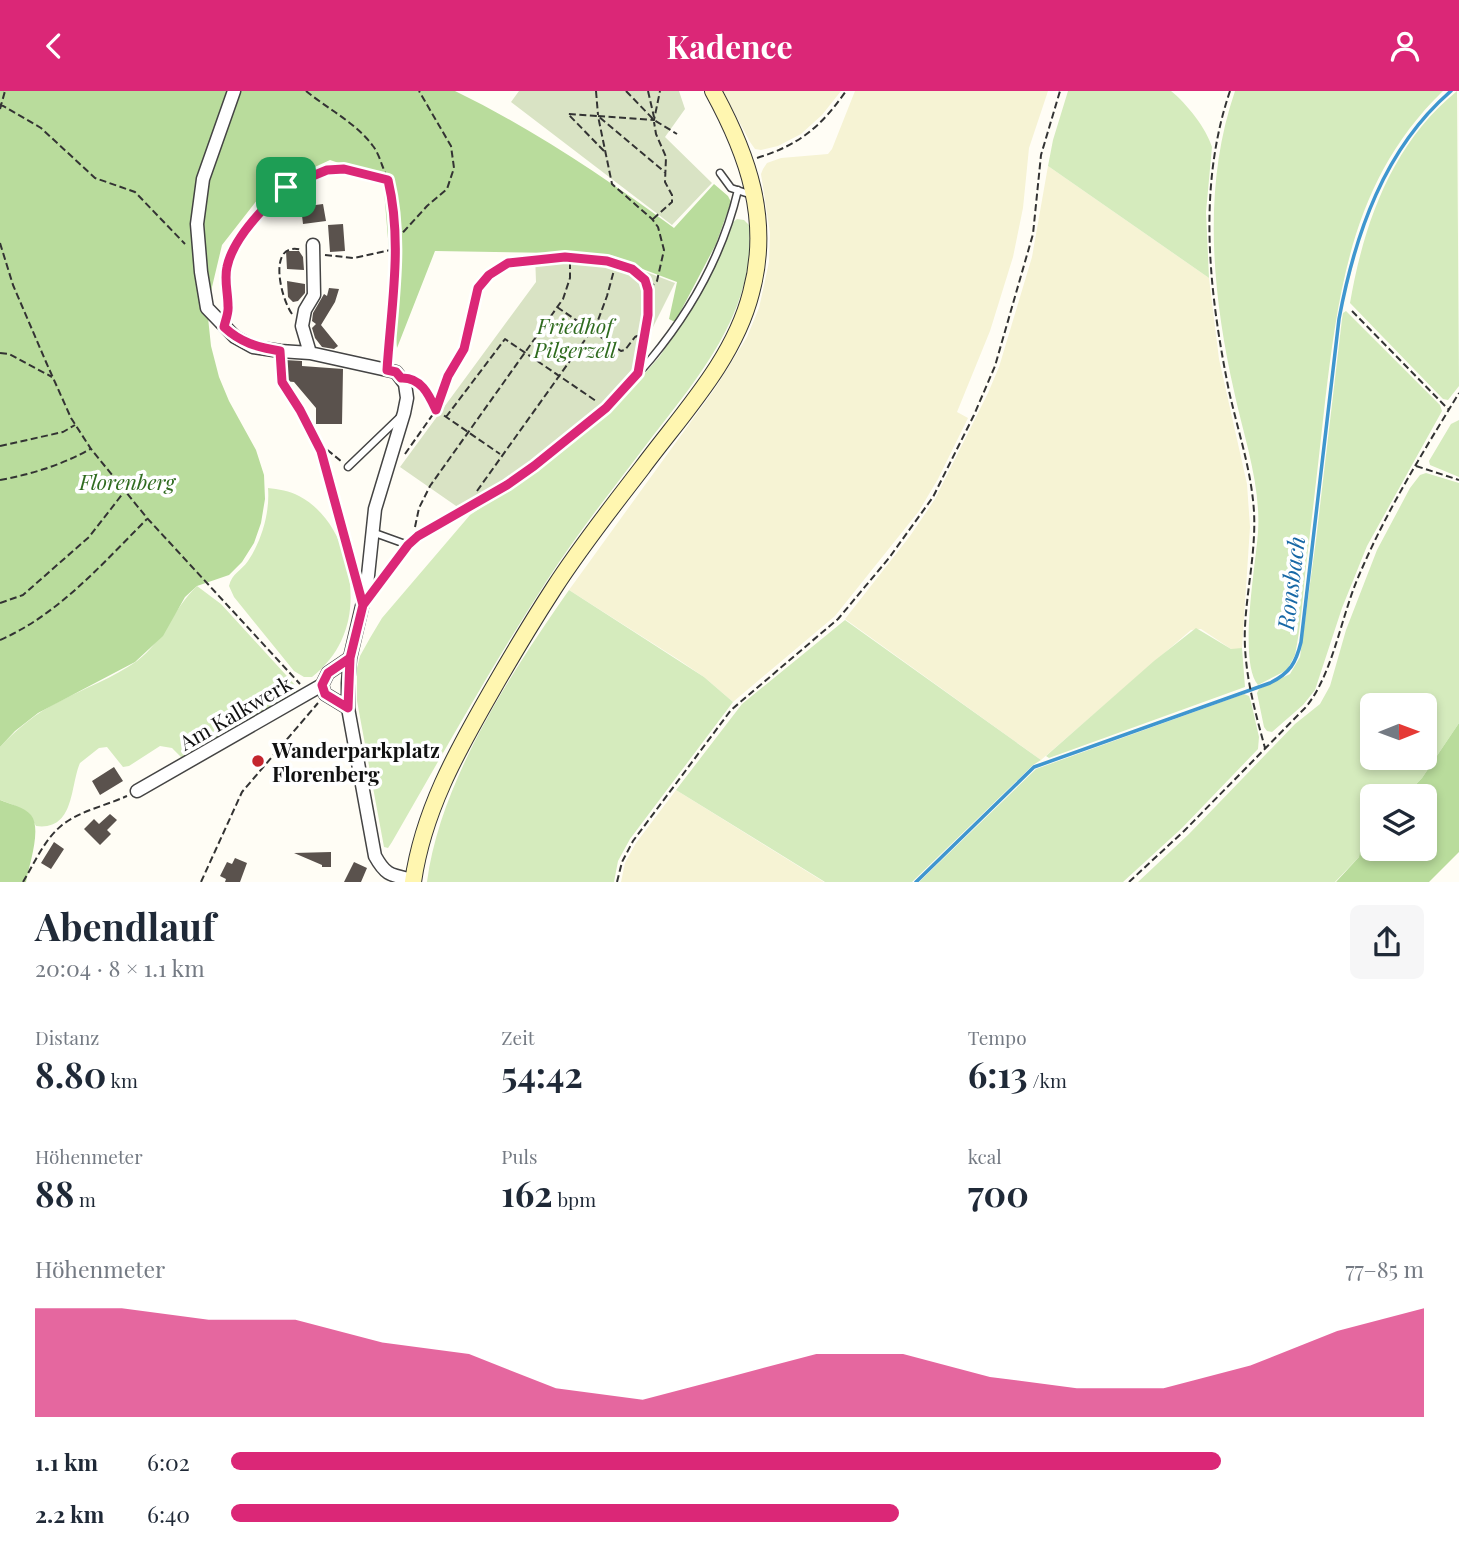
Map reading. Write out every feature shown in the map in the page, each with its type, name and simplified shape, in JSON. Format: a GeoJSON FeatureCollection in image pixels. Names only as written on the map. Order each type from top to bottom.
{"type":"FeatureCollection","features":[{"type":"Feature","properties":{"kind":"street"},"geometry":{"type":"LineString","coordinates":[[234,91],[203,179],[197,224],[207,308],[235,337],[253,347],[310,353],[396,372],[405,384],[407,398],[404,413],[375,509],[363,605],[350,658],[348,708],[375,856],[390,879],[413,881],[427,820],[444,778],[519,645],[572,562],[703,387],[738,328],[751,296],[758,252],[759,219],[746,190],[746,161],[713,91]]}},
{"type":"Feature","properties":{"kind":"street"},"geometry":{"type":"LineString","coordinates":[[310,353],[302,326],[305,310],[314,295],[313,250]]}},
{"type":"Feature","properties":{"kind":"street"},"geometry":{"type":"LineString","coordinates":[[323,690],[328,673],[350,658]]}},
{"type":"Feature","properties":{"kind":"street","name":"Am Kalkwerk"},"geometry":{"type":"LineString","coordinates":[[137,791],[309,691],[323,690],[348,708]]}},
{"type":"Feature","properties":{"kind":"lane"},"geometry":{"type":"LineString","coordinates":[[363,605],[416,538],[507,485],[534,466],[606,408],[665,342],[693,299],[746,190],[731,188],[720,173]]}},
{"type":"Feature","properties":{"kind":"lane"},"geometry":{"type":"LineString","coordinates":[[348,467],[404,413]]}},
{"type":"Feature","properties":{"kind":"lane"},"geometry":{"type":"LineString","coordinates":[[372,532],[408,545]]}},
{"type":"Feature","properties":{"kind":"path"},"geometry":{"type":"LineString","coordinates":[[0,109],[5,91]]}},
{"type":"Feature","properties":{"kind":"path"},"geometry":{"type":"LineString","coordinates":[[306,91],[356,128],[374,147],[388,180],[393,202],[396,248],[387,370]]}},
{"type":"Feature","properties":{"kind":"path"},"geometry":{"type":"LineString","coordinates":[[396,241],[419,214],[447,189],[454,168],[451,146],[419,91]]}},
{"type":"Feature","properties":{"kind":"path"},"geometry":{"type":"LineString","coordinates":[[596,91],[598,116],[612,184],[652,219],[664,250],[657,281],[648,290]]}},
{"type":"Feature","properties":{"kind":"path"},"geometry":{"type":"LineString","coordinates":[[626,91],[654,120],[677,134]]}},
{"type":"Feature","properties":{"kind":"path"},"geometry":{"type":"LineString","coordinates":[[648,91],[656,134],[666,157],[665,182],[672,195],[672,202],[652,219]]}},
{"type":"Feature","properties":{"kind":"path"},"geometry":{"type":"LineString","coordinates":[[654,120],[660,91]]}},
{"type":"Feature","properties":{"kind":"path"},"geometry":{"type":"LineString","coordinates":[[746,161],[782,150],[804,137],[846,91]]}},
{"type":"Feature","properties":{"kind":"path"},"geometry":{"type":"LineString","coordinates":[[617,882],[622,862],[633,841],[731,710],[838,619],[889,558],[933,497],[985,391],[1003,340],[1032,234],[1041,155],[1060,91]]}},
{"type":"Feature","properties":{"kind":"path"},"geometry":{"type":"LineString","coordinates":[[1230,91],[1215,148],[1209,225],[1223,359],[1253,499],[1253,543],[1245,653],[1265,748]]}},
{"type":"Feature","properties":{"kind":"path"},"geometry":{"type":"LineString","coordinates":[[1,104],[41,128],[95,178],[135,192],[183,238],[189,250]]}},
{"type":"Feature","properties":{"kind":"path"},"geometry":{"type":"LineString","coordinates":[[605,152],[568,114],[654,120]]}},
{"type":"Feature","properties":{"kind":"path"},"geometry":{"type":"LineString","coordinates":[[598,116],[666,173]]}},
{"type":"Feature","properties":{"kind":"path"},"geometry":{"type":"LineString","coordinates":[[224,327],[229,308],[225,288],[227,265],[239,241],[272,199],[286,187],[327,170],[344,169],[388,180]]}},
{"type":"Feature","properties":{"kind":"path"},"geometry":{"type":"LineString","coordinates":[[0,243],[13,285],[53,377],[91,449],[147,518],[290,675],[309,691]]}},
{"type":"Feature","properties":{"kind":"path"},"geometry":{"type":"LineString","coordinates":[[302,326],[288,308],[282,287],[280,260],[283,252],[313,250],[354,258],[396,248]]}},
{"type":"Feature","properties":{"kind":"path"},"geometry":{"type":"LineString","coordinates":[[389,468],[400,461],[436,410],[448,376],[464,349],[478,288],[489,275],[508,263],[570,258],[615,263],[639,274],[648,290],[646,332],[638,373]]}},
{"type":"Feature","properties":{"kind":"path"},"geometry":{"type":"LineString","coordinates":[[416,538],[414,530],[419,508],[430,486],[563,299],[570,278],[570,258]]}},
{"type":"Feature","properties":{"kind":"path"},"geometry":{"type":"LineString","coordinates":[[465,509],[597,323],[615,263]]}},
{"type":"Feature","properties":{"kind":"path"},"geometry":{"type":"LineString","coordinates":[[557,307],[621,351],[625,350],[635,337],[646,332]]}},
{"type":"Feature","properties":{"kind":"path"},"geometry":{"type":"LineString","coordinates":[[1352,311],[1449,410]]}},
{"type":"Feature","properties":{"kind":"path"},"geometry":{"type":"LineString","coordinates":[[446,417],[505,339],[606,408]]}},
{"type":"Feature","properties":{"kind":"path"},"geometry":{"type":"LineString","coordinates":[[280,351],[282,382],[317,442],[356,580]]}},
{"type":"Feature","properties":{"kind":"path"},"geometry":{"type":"LineString","coordinates":[[0,353],[9,354],[53,377]]}},
{"type":"Feature","properties":{"kind":"path"},"geometry":{"type":"LineString","coordinates":[[401,378],[409,378],[418,383],[428,393],[436,410],[501,455]]}},
{"type":"Feature","properties":{"kind":"path"},"geometry":{"type":"LineString","coordinates":[[1129,882],[1185,831],[1318,692],[1345,609],[1381,525],[1459,393]]}},
{"type":"Feature","properties":{"kind":"path"},"geometry":{"type":"LineString","coordinates":[[0,446],[63,432],[76,425]]}},
{"type":"Feature","properties":{"kind":"path"},"geometry":{"type":"LineString","coordinates":[[317,442],[348,467]]}},
{"type":"Feature","properties":{"kind":"path"},"geometry":{"type":"LineString","coordinates":[[0,480],[49,468],[91,449]]}},
{"type":"Feature","properties":{"kind":"path"},"geometry":{"type":"LineString","coordinates":[[1415,466],[1459,480]]}},
{"type":"Feature","properties":{"kind":"path"},"geometry":{"type":"LineString","coordinates":[[0,603],[23,595],[89,537],[125,491]]}},
{"type":"Feature","properties":{"kind":"path"},"geometry":{"type":"LineString","coordinates":[[0,640],[15,634],[62,600],[147,518]]}},
{"type":"Feature","properties":{"kind":"path"},"geometry":{"type":"LineString","coordinates":[[201,882],[242,792],[299,728],[323,690]]}},
{"type":"Feature","properties":{"kind":"path"},"geometry":{"type":"LineString","coordinates":[[23,882],[58,828],[80,815],[137,791]]}},
{"type":"Feature","properties":{"kind":"shaded area"},"geometry":{"type":"Polygon","coordinates":[[[723,91],[841,91],[822,115],[801,134],[778,146],[761,150],[755,149],[750,142],[723,91]]]}},
{"type":"Feature","properties":{"kind":"shaded area"},"geometry":{"type":"Polygon","coordinates":[[[855,91],[1048,91],[1029,148],[1023,208],[1013,257],[990,331],[957,412],[968,418],[938,479],[919,511],[835,616],[733,702],[704,677],[569,590],[716,387],[747,337],[759,308],[769,262],[770,233],[761,174],[763,169],[767,163],[781,158],[828,154],[855,91]]]}},
{"type":"Feature","properties":{"kind":"shaded area"},"geometry":{"type":"Polygon","coordinates":[[[1048,166],[1209,278],[1219,359],[1247,484],[1250,527],[1242,648],[1231,649],[1201,629],[1191,630],[1041,760],[845,619],[910,536],[935,499],[988,393],[999,367],[1032,257],[1048,166]]]}},
{"type":"Feature","properties":{"kind":"shaded area"},"geometry":{"type":"Polygon","coordinates":[[[676,790],[824,882],[621,882],[625,863],[636,843],[676,790]]]}},
{"type":"Feature","properties":{"kind":"green space","name":"Florenberg"},"geometry":{"type":"Polygon","coordinates":[[[0,91],[455,91],[568,155],[674,228],[714,184],[731,202],[716,244],[675,322],[669,319],[677,282],[616,259],[559,253],[435,251],[397,348],[383,178],[330,160],[265,190],[222,245],[207,308],[211,346],[219,377],[256,450],[264,475],[265,499],[254,543],[242,562],[229,575],[197,586],[185,597],[163,636],[135,662],[38,713],[0,747],[0,91]]]}},
{"type":"Feature","properties":{"kind":"green space"},"geometry":{"type":"Polygon","coordinates":[[[519,91],[679,91],[685,109],[665,137],[712,183],[672,225],[511,102],[519,91]]]}},
{"type":"Feature","properties":{"kind":"green space"},"geometry":{"type":"Polygon","coordinates":[[[1068,91],[1171,91],[1195,117],[1212,147],[1206,212],[1209,278],[1048,166],[1068,91]]]}},
{"type":"Feature","properties":{"kind":"green space"},"geometry":{"type":"Polygon","coordinates":[[[1235,91],[1443,91],[1413,124],[1389,159],[1370,196],[1356,235],[1345,275],[1330,359],[1295,655],[1287,670],[1258,685],[1252,673],[1249,656],[1258,532],[1257,496],[1226,354],[1214,240],[1218,165],[1235,91]]]}},
{"type":"Feature","properties":{"kind":"green space"},"geometry":{"type":"Polygon","coordinates":[[[1457,91],[1459,386],[1448,400],[1443,399],[1350,303],[1363,243],[1384,187],[1415,135],[1434,112],[1457,91]]]}},
{"type":"Feature","properties":{"kind":"green space"},"geometry":{"type":"Polygon","coordinates":[[[737,219],[744,220],[749,225],[749,257],[733,316],[719,344],[684,396],[558,564],[486,679],[392,842],[388,848],[384,847],[357,701],[357,668],[370,638],[382,618],[470,515],[536,471],[626,395],[660,356],[696,301],[732,223],[737,219]]]}},
{"type":"Feature","properties":{"kind":"green space","name":"Friedhof Pilgerzell"},"geometry":{"type":"Polygon","coordinates":[[[535,254],[615,260],[675,283],[631,371],[609,396],[581,423],[530,464],[459,508],[400,467],[536,282],[535,254]]]}},
{"type":"Feature","properties":{"kind":"green space"},"geometry":{"type":"Polygon","coordinates":[[[1346,311],[1440,405],[1442,411],[1367,546],[1342,608],[1315,690],[1303,705],[1272,732],[1264,727],[1257,693],[1259,689],[1290,674],[1300,657],[1342,319],[1346,311]]]}},
{"type":"Feature","properties":{"kind":"green space"},"geometry":{"type":"Polygon","coordinates":[[[1459,420],[1459,477],[1430,465],[1429,461],[1451,424],[1459,420]]]}},
{"type":"Feature","properties":{"kind":"green space"},"geometry":{"type":"Polygon","coordinates":[[[1426,473],[1459,483],[1459,723],[1437,756],[1437,693],[1360,693],[1360,770],[1427,770],[1422,778],[1416,784],[1360,784],[1359,857],[1335,882],[1138,882],[1189,834],[1295,724],[1320,704],[1330,686],[1346,630],[1377,550],[1410,488],[1420,475],[1426,473]]]}},
{"type":"Feature","properties":{"kind":"green space"},"geometry":{"type":"Polygon","coordinates":[[[268,488],[295,494],[315,507],[328,521],[337,537],[348,572],[350,606],[343,637],[325,665],[312,677],[304,677],[294,671],[234,597],[229,586],[234,575],[248,561],[261,535],[268,507],[268,488]]]}},
{"type":"Feature","properties":{"kind":"green space"},"geometry":{"type":"Polygon","coordinates":[[[197,586],[221,604],[296,686],[294,696],[188,757],[182,758],[172,748],[160,746],[123,767],[107,747],[99,748],[80,763],[69,805],[58,821],[49,826],[36,826],[21,809],[0,800],[0,747],[43,711],[137,661],[154,644],[197,586]]]}},
{"type":"Feature","properties":{"kind":"green space"},"geometry":{"type":"Polygon","coordinates":[[[569,590],[704,677],[733,702],[630,839],[618,861],[614,882],[427,882],[434,844],[462,767],[502,692],[569,590]]]}},
{"type":"Feature","properties":{"kind":"green space"},"geometry":{"type":"Polygon","coordinates":[[[845,620],[1041,760],[912,882],[825,882],[676,790],[742,704],[845,620]]]}},
{"type":"Feature","properties":{"kind":"green space"},"geometry":{"type":"Polygon","coordinates":[[[1196,628],[1231,649],[1242,648],[1245,687],[1049,758],[1046,756],[1154,661],[1196,628]]]}},
{"type":"Feature","properties":{"kind":"green space"},"geometry":{"type":"Polygon","coordinates":[[[1244,694],[1249,696],[1251,702],[1259,737],[1258,749],[1182,828],[1123,882],[919,882],[1036,769],[1244,694]]]}},
{"type":"Feature","properties":{"kind":"green space"},"geometry":{"type":"Polygon","coordinates":[[[1459,723],[1459,852],[1429,882],[1336,882],[1359,857],[1360,849],[1360,861],[1437,861],[1437,784],[1416,784],[1427,770],[1437,770],[1437,756],[1459,723]]]}},
{"type":"Feature","properties":{"kind":"green space"},"geometry":{"type":"Polygon","coordinates":[[[0,800],[25,810],[34,821],[35,838],[26,882],[0,882],[0,800]]]}},
{"type":"Feature","properties":{"kind":"building"},"geometry":{"type":"Polygon","coordinates":[[[323,204],[326,221],[303,224],[301,207],[323,204]]]}},
{"type":"Feature","properties":{"kind":"building"},"geometry":{"type":"Polygon","coordinates":[[[343,224],[345,251],[330,252],[328,225],[343,224]]]}},
{"type":"Feature","properties":{"kind":"building"},"geometry":{"type":"Polygon","coordinates":[[[286,251],[299,251],[303,257],[304,270],[287,269],[286,251]]]}},
{"type":"Feature","properties":{"kind":"building"},"geometry":{"type":"Polygon","coordinates":[[[287,281],[305,284],[305,293],[298,301],[293,302],[288,297],[287,281]]]}},
{"type":"Feature","properties":{"kind":"building"},"geometry":{"type":"Polygon","coordinates":[[[329,288],[339,289],[335,302],[321,325],[338,346],[334,349],[322,347],[312,328],[316,324],[312,321],[313,313],[324,294],[327,296],[329,288]]]}},
{"type":"Feature","properties":{"kind":"building"},"geometry":{"type":"Polygon","coordinates":[[[285,360],[302,361],[302,366],[343,369],[342,424],[316,424],[316,408],[294,382],[283,381],[285,360]]]}},
{"type":"Feature","properties":{"kind":"building"},"geometry":{"type":"Polygon","coordinates":[[[114,767],[123,781],[100,795],[92,781],[114,767]]]}},
{"type":"Feature","properties":{"kind":"building"},"geometry":{"type":"Polygon","coordinates":[[[110,814],[117,820],[107,830],[111,834],[100,845],[84,829],[94,819],[99,824],[110,814]]]}},
{"type":"Feature","properties":{"kind":"building"},"geometry":{"type":"Polygon","coordinates":[[[54,842],[64,849],[51,869],[41,863],[54,842]]]}},
{"type":"Feature","properties":{"kind":"building"},"geometry":{"type":"Polygon","coordinates":[[[331,852],[331,867],[322,867],[294,853],[331,852]]]}},
{"type":"Feature","properties":{"kind":"building"},"geometry":{"type":"Polygon","coordinates":[[[235,858],[247,863],[240,882],[225,882],[226,879],[220,876],[227,862],[232,864],[235,858]]]}},
{"type":"Feature","properties":{"kind":"building"},"geometry":{"type":"Polygon","coordinates":[[[354,862],[367,868],[361,882],[344,882],[354,862]]]}},
{"type":"Feature","properties":{"kind":"waterway","name":"Ronsbach"},"geometry":{"type":"LineString","coordinates":[[916,882],[1034,767],[1270,683],[1291,667],[1301,642],[1339,319],[1354,256],[1364,225],[1390,166],[1407,139],[1451,91]]}},
{"type":"Feature","properties":{"kind":"place","name":"Wanderparkplatz Florenberg"},"geometry":{"type":"Point","coordinates":[258,761]}},
{"type":"Feature","properties":{"kind":"route"},"geometry":{"type":"LineString","coordinates":[[286,187],[265,206],[239,241],[227,265],[225,288],[229,308],[224,327],[253,347],[280,351],[282,382],[321,451],[363,605],[350,658],[328,673],[322,685],[325,694],[348,708],[350,658],[357,627],[363,605],[408,545],[418,536],[507,485],[534,466],[623,391],[638,373],[648,315],[648,290],[645,280],[639,274],[615,263],[565,257],[508,263],[489,275],[478,288],[464,349],[448,376],[436,410],[428,393],[418,383],[387,370],[396,248],[393,202],[388,180],[344,169],[327,170],[286,187]]}}]}
